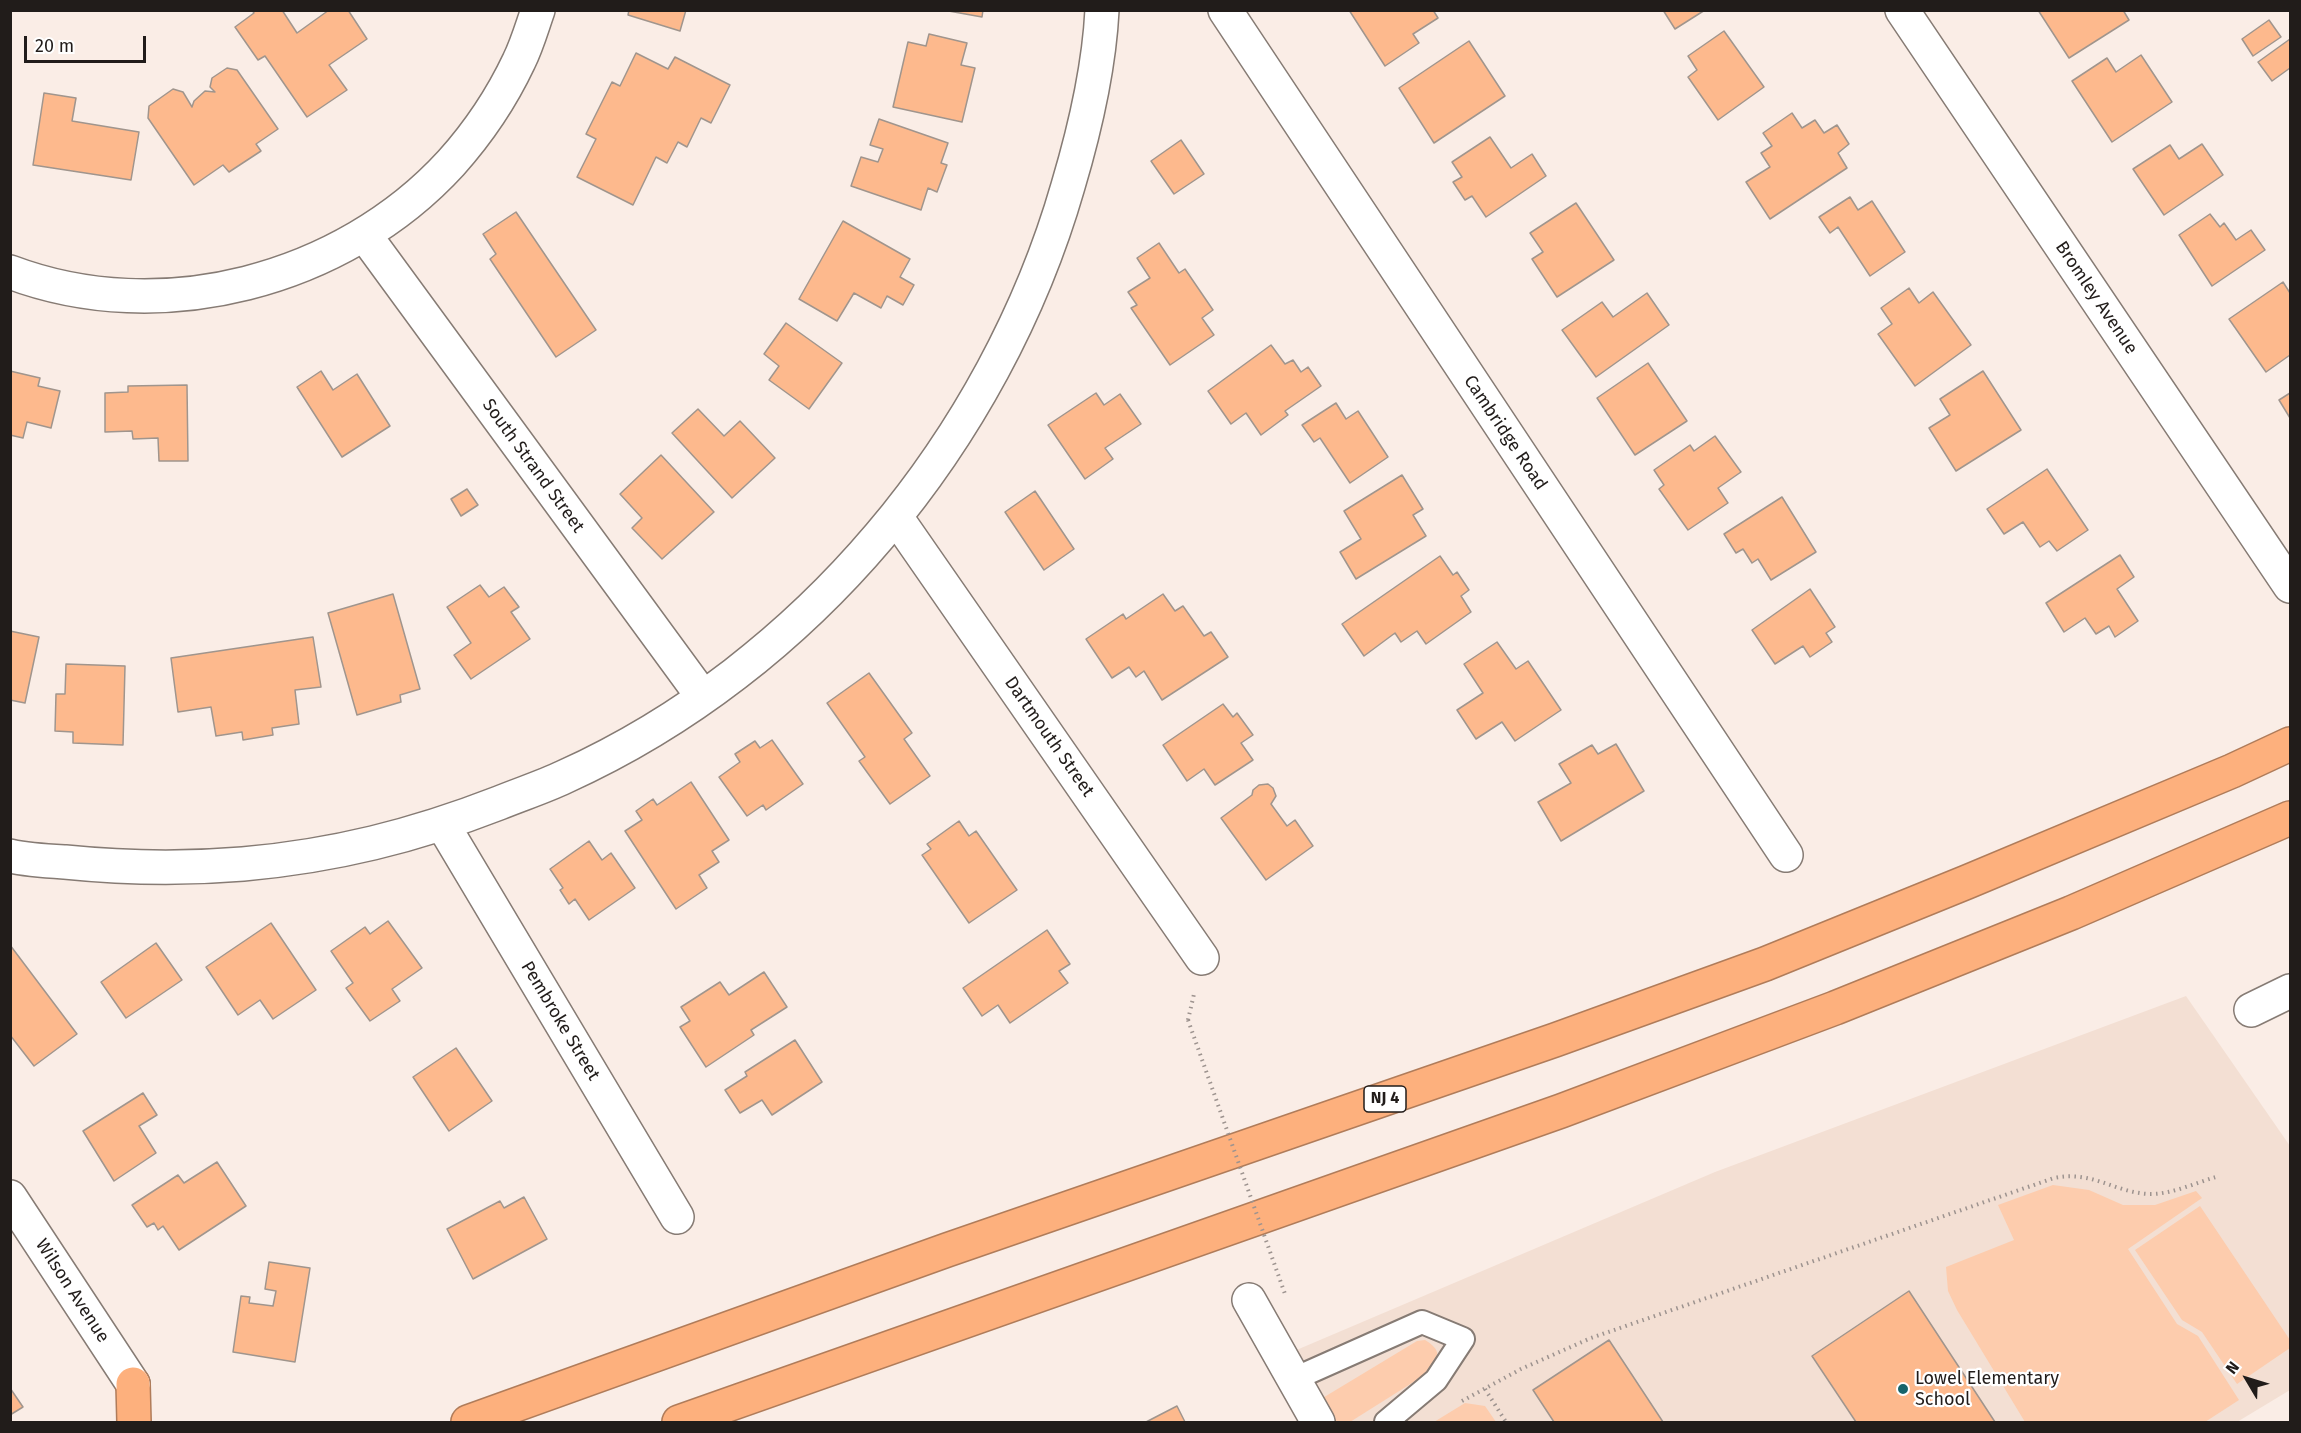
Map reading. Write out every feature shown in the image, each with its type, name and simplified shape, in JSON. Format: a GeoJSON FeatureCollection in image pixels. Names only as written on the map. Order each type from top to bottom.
{"type":"FeatureCollection","features":[{"type":"Feature","properties":{"kind":"highway","name":"NJ 4"},"geometry":{"type":"LineString","coordinates":[[468,1422],[936,1254],[1556,1040],[1765,964],[2099,827],[2290,744]]}},
{"type":"Feature","properties":{"kind":"highway"},"geometry":{"type":"LineString","coordinates":[[679,1422],[1561,1111],[1780,1028],[2070,913],[2290,818]]}},
{"type":"Feature","properties":{"kind":"highway"},"geometry":{"type":"LineString","coordinates":[[134,1384],[134,1422]]}},
{"type":"Feature","properties":{"kind":"street"},"geometry":{"type":"LineString","coordinates":[[10,272],[32,280],[95,293],[166,296],[230,288],[286,272],[364,234],[410,202],[451,163],[490,111],[519,61],[538,10]]}},
{"type":"Feature","properties":{"kind":"street"},"geometry":{"type":"LineString","coordinates":[[10,856],[115,867],[198,868],[280,861],[362,847],[443,825],[565,777],[638,739],[760,655],[833,588],[896,517],[920,488],[975,405],[1021,317],[1057,225],[1084,130],[1101,32],[1102,10]]}},
{"type":"Feature","properties":{"kind":"street","name":"Cambridge Road"},"geometry":{"type":"LineString","coordinates":[[1225,10],[1786,855]]}},
{"type":"Feature","properties":{"kind":"street","name":"Bromley Avenue"},"geometry":{"type":"LineString","coordinates":[[1902,10],[2290,586]]}},
{"type":"Feature","properties":{"kind":"street","name":"South Strand Street"},"geometry":{"type":"LineString","coordinates":[[364,234],[702,697]]}},
{"type":"Feature","properties":{"kind":"street","name":"Dartmouth Street"},"geometry":{"type":"LineString","coordinates":[[896,517],[1202,958]]}},
{"type":"Feature","properties":{"kind":"street","name":"Pembroke Street"},"geometry":{"type":"LineString","coordinates":[[443,825],[677,1217]]}},
{"type":"Feature","properties":{"kind":"street"},"geometry":{"type":"LineString","coordinates":[[2251,1010],[2290,991]]}},
{"type":"Feature","properties":{"kind":"street","name":"Wilson Avenue"},"geometry":{"type":"LineString","coordinates":[[10,1197],[134,1384]]}},
{"type":"Feature","properties":{"kind":"street"},"geometry":{"type":"LineString","coordinates":[[1249,1300],[1318,1422]]}},
{"type":"Feature","properties":{"kind":"lane"},"geometry":{"type":"LineString","coordinates":[[1294,1379],[1422,1322],[1463,1339],[1436,1380],[1386,1422]]}},
{"type":"Feature","properties":{"kind":"path"},"geometry":{"type":"LineString","coordinates":[[1188,1020],[1285,1294]]}},
{"type":"Feature","properties":{"kind":"path"},"geometry":{"type":"LineString","coordinates":[[1460,1402],[1521,1370],[1591,1338],[2054,1178],[2068,1175],[2081,1176],[2137,1193],[2151,1194],[2216,1178]]}},
{"type":"Feature","properties":{"kind":"path"},"geometry":{"type":"LineString","coordinates":[[1485,1389],[1506,1422]]}},
{"type":"Feature","properties":{"kind":"shaded area"},"geometry":{"type":"Polygon","coordinates":[[[2186,996],[2290,1146],[2290,1390],[2237,1422],[1318,1422],[1280,1357],[1715,1172],[2186,996]]]}},
{"type":"Feature","properties":{"kind":"shaded area"},"geometry":{"type":"Polygon","coordinates":[[[2053,1185],[2089,1190],[2123,1205],[2155,1205],[2196,1191],[2202,1198],[2128,1249],[2177,1324],[2198,1336],[2239,1400],[2205,1422],[2025,1422],[1957,1310],[1948,1291],[1946,1267],[2014,1240],[1998,1205],[2053,1185]]]}},
{"type":"Feature","properties":{"kind":"shaded area"},"geometry":{"type":"Polygon","coordinates":[[[2200,1206],[2290,1340],[2290,1348],[2237,1384],[2202,1332],[2182,1320],[2135,1250],[2200,1206]]]}},
{"type":"Feature","properties":{"kind":"shaded area"},"geometry":{"type":"Polygon","coordinates":[[[1425,1340],[1434,1347],[1437,1354],[1431,1371],[1350,1422],[1320,1422],[1321,1399],[1417,1341],[1425,1340]]]}},
{"type":"Feature","properties":{"kind":"shaded area"},"geometry":{"type":"Polygon","coordinates":[[[1465,1403],[1485,1406],[1496,1422],[1434,1422],[1465,1403]]]}},
{"type":"Feature","properties":{"kind":"building"},"geometry":{"type":"Polygon","coordinates":[[[252,10],[282,10],[297,33],[329,10],[348,10],[367,39],[329,65],[347,90],[307,117],[265,56],[258,60],[235,27],[254,13],[252,10]]]}},
{"type":"Feature","properties":{"kind":"building"},"geometry":{"type":"Polygon","coordinates":[[[629,10],[686,10],[680,31],[628,15],[629,10]]]}},
{"type":"Feature","properties":{"kind":"building"},"geometry":{"type":"Polygon","coordinates":[[[943,10],[983,10],[982,17],[943,10]]]}},
{"type":"Feature","properties":{"kind":"building"},"geometry":{"type":"Polygon","coordinates":[[[1349,10],[1433,10],[1438,18],[1413,34],[1419,43],[1385,66],[1349,10]]]}},
{"type":"Feature","properties":{"kind":"building"},"geometry":{"type":"Polygon","coordinates":[[[1663,10],[1705,10],[1675,29],[1663,10]]]}},
{"type":"Feature","properties":{"kind":"building"},"geometry":{"type":"Polygon","coordinates":[[[2038,10],[2123,10],[2129,20],[2069,58],[2038,10]]]}},
{"type":"Feature","properties":{"kind":"building"},"geometry":{"type":"Polygon","coordinates":[[[2269,20],[2281,37],[2253,56],[2242,39],[2269,20]]]}},
{"type":"Feature","properties":{"kind":"building"},"geometry":{"type":"Polygon","coordinates":[[[1724,31],[1764,87],[1718,120],[1688,77],[1697,70],[1688,56],[1724,31]]]}},
{"type":"Feature","properties":{"kind":"building"},"geometry":{"type":"Polygon","coordinates":[[[929,34],[967,43],[961,65],[975,68],[962,122],[893,107],[908,42],[926,46],[929,34]]]}},
{"type":"Feature","properties":{"kind":"building"},"geometry":{"type":"Polygon","coordinates":[[[2290,39],[2290,68],[2272,81],[2258,62],[2290,39]]]}},
{"type":"Feature","properties":{"kind":"building"},"geometry":{"type":"Polygon","coordinates":[[[1469,41],[1505,96],[1434,143],[1399,88],[1469,41]]]}},
{"type":"Feature","properties":{"kind":"building"},"geometry":{"type":"Polygon","coordinates":[[[636,53],[668,69],[675,57],[730,85],[711,123],[701,118],[687,147],[678,142],[667,163],[656,157],[633,205],[577,177],[596,139],[586,134],[612,82],[620,86],[636,53]]]}},
{"type":"Feature","properties":{"kind":"building"},"geometry":{"type":"Polygon","coordinates":[[[2141,55],[2172,102],[2112,142],[2072,81],[2107,58],[2116,72],[2141,55]]]}},
{"type":"Feature","properties":{"kind":"building"},"geometry":{"type":"Polygon","coordinates":[[[227,68],[237,70],[278,129],[256,144],[261,151],[229,172],[223,165],[194,185],[148,118],[149,106],[173,89],[183,92],[192,107],[194,101],[205,91],[215,92],[210,87],[212,78],[227,68]]]}},
{"type":"Feature","properties":{"kind":"building"},"geometry":{"type":"Polygon","coordinates":[[[44,93],[76,98],[72,121],[139,132],[131,180],[33,165],[44,93]]]}},
{"type":"Feature","properties":{"kind":"building"},"geometry":{"type":"Polygon","coordinates":[[[1792,113],[1802,128],[1815,120],[1824,133],[1837,125],[1849,144],[1838,153],[1847,168],[1770,219],[1746,182],[1770,167],[1761,153],[1772,146],[1763,133],[1792,113]]]}},
{"type":"Feature","properties":{"kind":"building"},"geometry":{"type":"Polygon","coordinates":[[[879,119],[948,143],[941,163],[947,165],[937,192],[928,188],[921,210],[851,186],[861,157],[878,162],[883,149],[870,145],[879,119]]]}},
{"type":"Feature","properties":{"kind":"building"},"geometry":{"type":"Polygon","coordinates":[[[1490,137],[1511,168],[1532,154],[1546,176],[1486,217],[1472,196],[1465,200],[1453,182],[1462,177],[1452,162],[1490,137]]]}},
{"type":"Feature","properties":{"kind":"building"},"geometry":{"type":"Polygon","coordinates":[[[1181,140],[1204,174],[1174,194],[1151,161],[1181,140]]]}},
{"type":"Feature","properties":{"kind":"building"},"geometry":{"type":"Polygon","coordinates":[[[2202,144],[2223,175],[2164,215],[2133,169],[2170,145],[2179,159],[2202,144]]]}},
{"type":"Feature","properties":{"kind":"building"},"geometry":{"type":"Polygon","coordinates":[[[1850,197],[1858,210],[1872,201],[1905,252],[1870,276],[1838,227],[1830,233],[1819,217],[1850,197]]]}},
{"type":"Feature","properties":{"kind":"building"},"geometry":{"type":"Polygon","coordinates":[[[1576,203],[1614,260],[1557,297],[1532,259],[1543,252],[1530,233],[1576,203]]]}},
{"type":"Feature","properties":{"kind":"building"},"geometry":{"type":"Polygon","coordinates":[[[516,212],[596,330],[556,357],[490,259],[496,254],[483,234],[516,212]]]}},
{"type":"Feature","properties":{"kind":"building"},"geometry":{"type":"Polygon","coordinates":[[[2210,214],[2220,227],[2224,223],[2236,240],[2251,230],[2265,250],[2212,286],[2179,235],[2210,214]]]}},
{"type":"Feature","properties":{"kind":"building"},"geometry":{"type":"Polygon","coordinates":[[[843,221],[910,259],[900,277],[914,285],[903,305],[887,296],[881,308],[854,293],[837,321],[799,299],[843,221]]]}},
{"type":"Feature","properties":{"kind":"building"},"geometry":{"type":"Polygon","coordinates":[[[1159,243],[1179,273],[1185,269],[1213,310],[1202,318],[1214,335],[1170,365],[1131,308],[1137,305],[1128,292],[1150,278],[1137,258],[1159,243]]]}},
{"type":"Feature","properties":{"kind":"building"},"geometry":{"type":"Polygon","coordinates":[[[2283,282],[2290,293],[2290,355],[2266,372],[2229,319],[2283,282]]]}},
{"type":"Feature","properties":{"kind":"building"},"geometry":{"type":"Polygon","coordinates":[[[1909,288],[1919,303],[1933,292],[1971,345],[1915,386],[1878,334],[1892,324],[1881,308],[1909,288]]]}},
{"type":"Feature","properties":{"kind":"building"},"geometry":{"type":"Polygon","coordinates":[[[1647,293],[1669,325],[1596,377],[1562,330],[1602,302],[1613,317],[1647,293]]]}},
{"type":"Feature","properties":{"kind":"building"},"geometry":{"type":"Polygon","coordinates":[[[786,323],[842,363],[809,409],[769,380],[779,366],[764,354],[786,323]]]}},
{"type":"Feature","properties":{"kind":"building"},"geometry":{"type":"Polygon","coordinates":[[[1271,345],[1285,364],[1293,360],[1301,372],[1308,367],[1321,386],[1285,411],[1288,415],[1261,435],[1246,413],[1231,424],[1208,391],[1271,345]]]}},
{"type":"Feature","properties":{"kind":"building"},"geometry":{"type":"Polygon","coordinates":[[[1648,363],[1687,421],[1635,455],[1597,398],[1648,363]]]}},
{"type":"Feature","properties":{"kind":"building"},"geometry":{"type":"Polygon","coordinates":[[[10,371],[40,378],[38,386],[60,391],[51,428],[27,422],[23,438],[10,435],[10,371]]]}},
{"type":"Feature","properties":{"kind":"building"},"geometry":{"type":"Polygon","coordinates":[[[321,371],[333,390],[357,374],[390,426],[342,457],[297,387],[321,371]]]}},
{"type":"Feature","properties":{"kind":"building"},"geometry":{"type":"Polygon","coordinates":[[[1983,371],[2021,430],[1956,471],[1929,428],[1950,415],[1940,399],[1983,371]]]}},
{"type":"Feature","properties":{"kind":"building"},"geometry":{"type":"Polygon","coordinates":[[[187,385],[188,461],[159,461],[158,438],[133,439],[132,431],[105,432],[105,393],[128,392],[128,386],[187,385]]]}},
{"type":"Feature","properties":{"kind":"building"},"geometry":{"type":"Polygon","coordinates":[[[1096,393],[1104,405],[1120,394],[1141,424],[1105,448],[1113,459],[1085,479],[1048,425],[1096,393]]]}},
{"type":"Feature","properties":{"kind":"building"},"geometry":{"type":"Polygon","coordinates":[[[2290,393],[2290,418],[2279,400],[2290,393]]]}},
{"type":"Feature","properties":{"kind":"building"},"geometry":{"type":"Polygon","coordinates":[[[1336,403],[1346,419],[1358,411],[1388,457],[1350,483],[1320,438],[1314,442],[1302,425],[1336,403]]]}},
{"type":"Feature","properties":{"kind":"building"},"geometry":{"type":"Polygon","coordinates":[[[698,409],[724,436],[740,421],[775,458],[732,498],[672,433],[698,409]]]}},
{"type":"Feature","properties":{"kind":"building"},"geometry":{"type":"Polygon","coordinates":[[[1715,436],[1741,472],[1718,488],[1728,503],[1688,530],[1659,489],[1664,485],[1654,470],[1690,445],[1694,451],[1715,436]]]}},
{"type":"Feature","properties":{"kind":"building"},"geometry":{"type":"Polygon","coordinates":[[[661,455],[714,512],[662,559],[632,528],[642,518],[620,494],[661,455]]]}},
{"type":"Feature","properties":{"kind":"building"},"geometry":{"type":"Polygon","coordinates":[[[2047,469],[2088,530],[2057,551],[2049,541],[2040,547],[2023,522],[2004,534],[1987,509],[2047,469]]]}},
{"type":"Feature","properties":{"kind":"building"},"geometry":{"type":"Polygon","coordinates":[[[1402,475],[1423,509],[1413,515],[1426,536],[1356,579],[1340,552],[1361,539],[1344,511],[1402,475]]]}},
{"type":"Feature","properties":{"kind":"building"},"geometry":{"type":"Polygon","coordinates":[[[467,489],[478,505],[461,516],[451,499],[467,489]]]}},
{"type":"Feature","properties":{"kind":"building"},"geometry":{"type":"Polygon","coordinates":[[[1035,491],[1074,549],[1044,570],[1005,512],[1035,491]]]}},
{"type":"Feature","properties":{"kind":"building"},"geometry":{"type":"Polygon","coordinates":[[[1782,497],[1816,552],[1771,580],[1758,559],[1752,563],[1743,549],[1736,553],[1724,534],[1782,497]]]}},
{"type":"Feature","properties":{"kind":"building"},"geometry":{"type":"Polygon","coordinates":[[[2120,555],[2134,577],[2117,589],[2138,621],[2115,637],[2109,626],[2096,634],[2085,618],[2064,632],[2046,603],[2120,555]]]}},
{"type":"Feature","properties":{"kind":"building"},"geometry":{"type":"Polygon","coordinates":[[[1440,556],[1453,575],[1457,572],[1469,590],[1461,596],[1471,612],[1426,644],[1417,631],[1401,642],[1395,633],[1364,656],[1342,624],[1440,556]]]}},
{"type":"Feature","properties":{"kind":"building"},"geometry":{"type":"Polygon","coordinates":[[[480,585],[489,597],[504,587],[519,607],[511,612],[530,639],[471,679],[454,655],[471,643],[447,607],[480,585]]]}},
{"type":"Feature","properties":{"kind":"building"},"geometry":{"type":"Polygon","coordinates":[[[1810,589],[1835,627],[1826,633],[1832,642],[1810,657],[1803,646],[1775,664],[1752,630],[1810,589]]]}},
{"type":"Feature","properties":{"kind":"building"},"geometry":{"type":"Polygon","coordinates":[[[393,594],[420,689],[400,695],[401,702],[357,715],[328,613],[393,594]]]}},
{"type":"Feature","properties":{"kind":"building"},"geometry":{"type":"Polygon","coordinates":[[[1163,594],[1175,611],[1183,606],[1204,636],[1211,632],[1228,657],[1162,700],[1144,671],[1136,677],[1129,667],[1112,678],[1086,639],[1123,614],[1126,619],[1163,594]]]}},
{"type":"Feature","properties":{"kind":"building"},"geometry":{"type":"Polygon","coordinates":[[[10,631],[39,637],[25,703],[10,700],[10,631]]]}},
{"type":"Feature","properties":{"kind":"building"},"geometry":{"type":"Polygon","coordinates":[[[313,637],[321,687],[295,690],[299,724],[272,728],[273,735],[243,740],[242,732],[216,736],[211,707],[178,712],[171,658],[313,637]]]}},
{"type":"Feature","properties":{"kind":"building"},"geometry":{"type":"Polygon","coordinates":[[[1497,642],[1516,669],[1528,661],[1561,710],[1515,741],[1502,722],[1476,739],[1457,710],[1483,693],[1464,664],[1497,642]]]}},
{"type":"Feature","properties":{"kind":"building"},"geometry":{"type":"Polygon","coordinates":[[[66,664],[125,666],[123,745],[73,743],[73,732],[55,731],[56,694],[65,694],[66,664]]]}},
{"type":"Feature","properties":{"kind":"building"},"geometry":{"type":"Polygon","coordinates":[[[869,673],[912,733],[904,739],[930,776],[890,804],[859,761],[865,757],[827,703],[869,673]]]}},
{"type":"Feature","properties":{"kind":"building"},"geometry":{"type":"Polygon","coordinates":[[[1223,704],[1233,717],[1237,713],[1253,735],[1241,743],[1253,760],[1215,785],[1204,769],[1187,781],[1163,745],[1223,704]]]}},
{"type":"Feature","properties":{"kind":"building"},"geometry":{"type":"Polygon","coordinates":[[[772,740],[803,784],[766,810],[763,805],[747,816],[719,777],[740,762],[735,754],[755,741],[760,748],[772,740]]]}},
{"type":"Feature","properties":{"kind":"building"},"geometry":{"type":"Polygon","coordinates":[[[1616,744],[1644,791],[1561,841],[1538,802],[1571,783],[1559,764],[1592,745],[1598,754],[1616,744]]]}},
{"type":"Feature","properties":{"kind":"building"},"geometry":{"type":"Polygon","coordinates":[[[691,782],[729,840],[712,851],[719,862],[699,875],[707,888],[676,909],[625,831],[642,820],[636,811],[653,799],[657,805],[691,782]]]}},
{"type":"Feature","properties":{"kind":"building"},"geometry":{"type":"Polygon","coordinates":[[[1268,784],[1273,788],[1276,796],[1271,804],[1287,826],[1295,820],[1313,846],[1266,880],[1221,818],[1252,795],[1253,790],[1259,785],[1268,784]]]}},
{"type":"Feature","properties":{"kind":"building"},"geometry":{"type":"Polygon","coordinates":[[[959,821],[969,836],[976,831],[1017,890],[969,923],[922,855],[931,849],[927,844],[959,821]]]}},
{"type":"Feature","properties":{"kind":"building"},"geometry":{"type":"Polygon","coordinates":[[[589,841],[602,860],[611,853],[635,888],[589,920],[575,899],[569,904],[560,890],[563,888],[550,869],[589,841]]]}},
{"type":"Feature","properties":{"kind":"building"},"geometry":{"type":"Polygon","coordinates":[[[388,921],[422,968],[392,989],[400,1001],[370,1021],[346,988],[353,983],[331,951],[365,927],[370,934],[388,921]]]}},
{"type":"Feature","properties":{"kind":"building"},"geometry":{"type":"Polygon","coordinates":[[[271,923],[316,990],[273,1019],[260,1000],[238,1015],[206,967],[271,923]]]}},
{"type":"Feature","properties":{"kind":"building"},"geometry":{"type":"Polygon","coordinates":[[[1047,930],[1070,964],[1059,971],[1068,983],[1010,1023],[998,1005],[982,1016],[963,988],[1047,930]]]}},
{"type":"Feature","properties":{"kind":"building"},"geometry":{"type":"Polygon","coordinates":[[[156,943],[182,980],[126,1018],[101,982],[156,943]]]}},
{"type":"Feature","properties":{"kind":"building"},"geometry":{"type":"Polygon","coordinates":[[[10,945],[77,1034],[34,1066],[10,1035],[10,945]]]}},
{"type":"Feature","properties":{"kind":"building"},"geometry":{"type":"Polygon","coordinates":[[[764,972],[787,1007],[751,1030],[754,1035],[706,1067],[680,1027],[690,1021],[681,1007],[720,982],[729,995],[764,972]]]}},
{"type":"Feature","properties":{"kind":"building"},"geometry":{"type":"Polygon","coordinates":[[[795,1040],[822,1082],[772,1115],[762,1100],[740,1113],[725,1090],[747,1076],[745,1072],[795,1040]]]}},
{"type":"Feature","properties":{"kind":"building"},"geometry":{"type":"Polygon","coordinates":[[[456,1048],[492,1101],[449,1131],[413,1077],[456,1048]]]}},
{"type":"Feature","properties":{"kind":"building"},"geometry":{"type":"Polygon","coordinates":[[[143,1093],[157,1115],[139,1126],[156,1153],[114,1181],[83,1131],[143,1093]]]}},
{"type":"Feature","properties":{"kind":"building"},"geometry":{"type":"Polygon","coordinates":[[[217,1162],[246,1206],[179,1250],[163,1226],[158,1230],[154,1223],[147,1227],[132,1205],[178,1175],[184,1183],[217,1162]]]}},
{"type":"Feature","properties":{"kind":"building"},"geometry":{"type":"Polygon","coordinates":[[[524,1197],[547,1239],[473,1279],[447,1229],[500,1201],[504,1208],[524,1197]]]}},
{"type":"Feature","properties":{"kind":"building"},"geometry":{"type":"Polygon","coordinates":[[[269,1262],[310,1268],[295,1362],[233,1352],[241,1296],[250,1297],[249,1303],[273,1306],[276,1291],[265,1289],[269,1262]]]}},
{"type":"Feature","properties":{"kind":"building","name":"Lowel Elementary School"},"geometry":{"type":"Polygon","coordinates":[[[1909,1291],[1995,1422],[1856,1422],[1812,1356],[1909,1291]]]}},
{"type":"Feature","properties":{"kind":"building"},"geometry":{"type":"Polygon","coordinates":[[[1609,1340],[1663,1422],[1554,1422],[1533,1390],[1609,1340]]]}},
{"type":"Feature","properties":{"kind":"building"},"geometry":{"type":"Polygon","coordinates":[[[10,1388],[23,1407],[10,1415],[10,1388]]]}},
{"type":"Feature","properties":{"kind":"building"},"geometry":{"type":"Polygon","coordinates":[[[1177,1406],[1185,1422],[1146,1422],[1177,1406]]]}},
{"type":"Feature","properties":{"kind":"place","name":"Lowel Elementary School"},"geometry":{"type":"Point","coordinates":[1903,1389]}}]}
